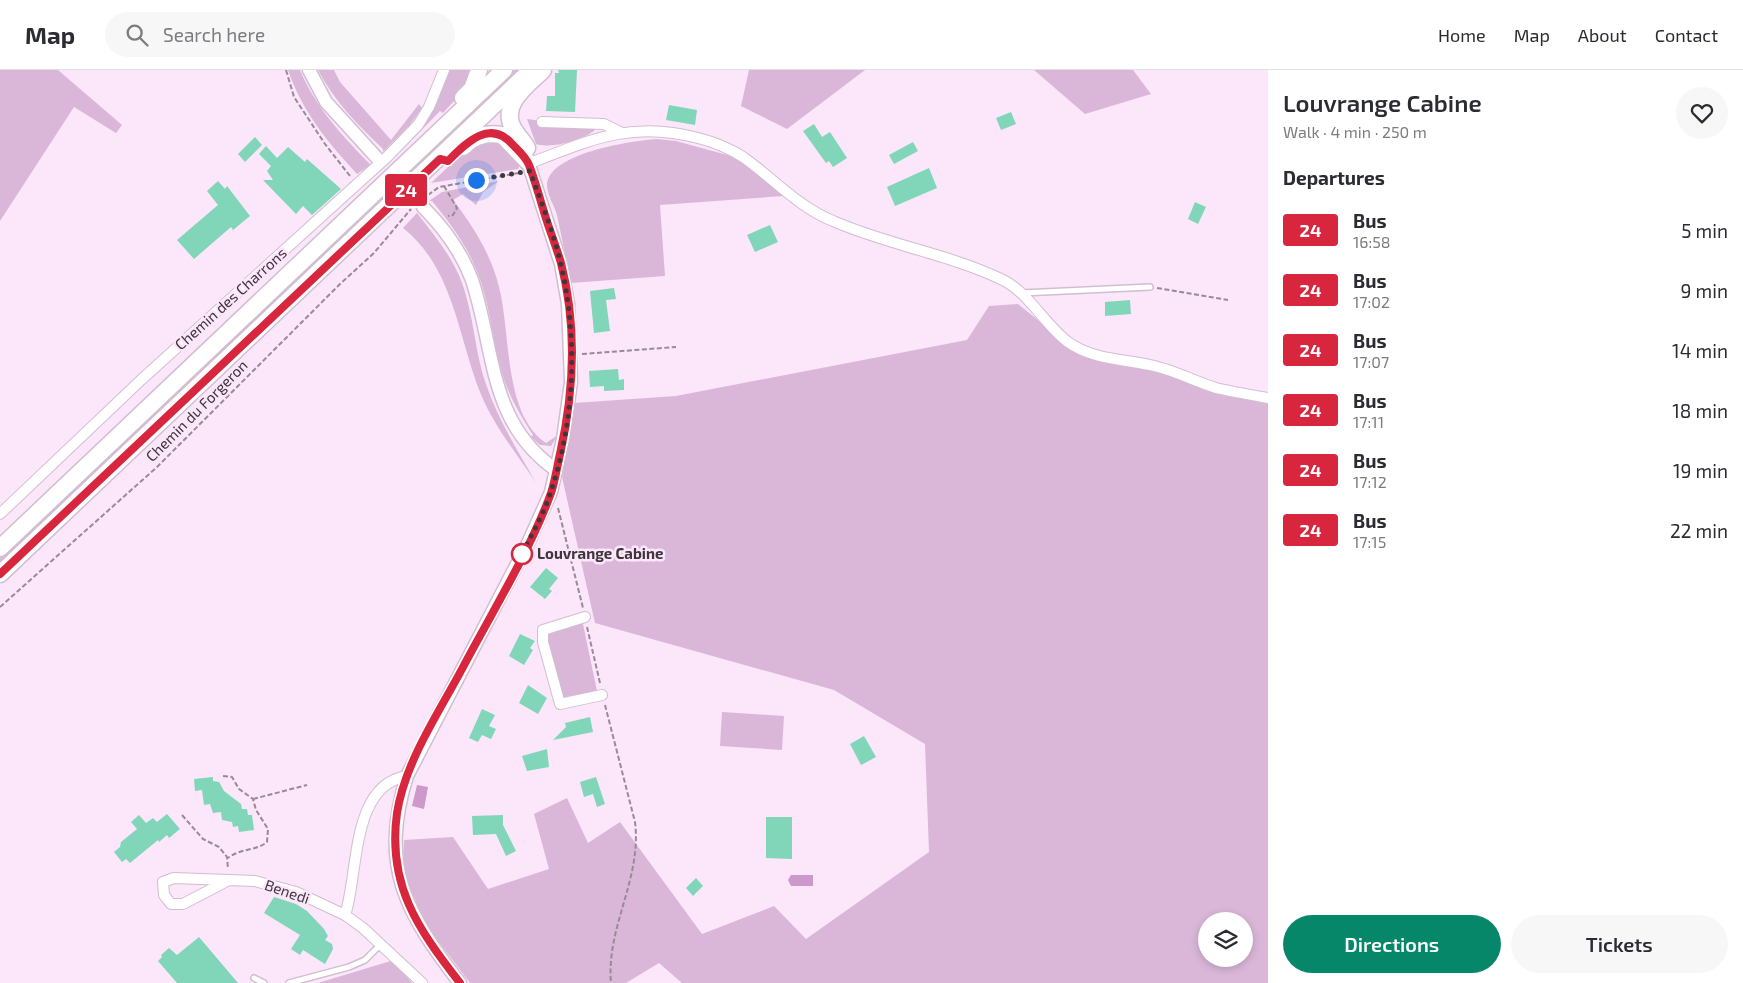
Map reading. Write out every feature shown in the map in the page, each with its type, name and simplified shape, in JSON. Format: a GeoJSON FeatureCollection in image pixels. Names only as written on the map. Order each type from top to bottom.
{"type":"FeatureCollection","features":[{"type":"Feature","properties":{"kind":"highway"},"geometry":{"type":"LineString","coordinates":[[452,120],[450,111],[472,89],[479,70]]}},
{"type":"Feature","properties":{"kind":"highway"},"geometry":{"type":"LineString","coordinates":[[0,548],[504,70]]}},
{"type":"Feature","properties":{"kind":"highway"},"geometry":{"type":"LineString","coordinates":[[0,574],[440,159],[531,70]]}},
{"type":"Feature","properties":{"kind":"highway"},"geometry":{"type":"LineString","coordinates":[[529,166],[530,154],[513,127],[510,111],[519,93],[543,70]]}},
{"type":"Feature","properties":{"kind":"highway"},"geometry":{"type":"LineString","coordinates":[[440,159],[448,161],[476,136],[492,134],[509,140],[529,166]]}},
{"type":"Feature","properties":{"kind":"street"},"geometry":{"type":"LineString","coordinates":[[309,70],[326,102],[377,158]]}},
{"type":"Feature","properties":{"kind":"street","name":"Chemin des Charrons"},"geometry":{"type":"LineString","coordinates":[[0,514],[141,380],[358,184],[418,125],[444,70]]}},
{"type":"Feature","properties":{"kind":"street"},"geometry":{"type":"LineString","coordinates":[[542,122],[604,124],[622,133]]}},
{"type":"Feature","properties":{"kind":"street"},"geometry":{"type":"LineString","coordinates":[[460,983],[428,942],[411,913],[396,866],[395,840],[398,812],[407,776],[528,541],[551,492],[569,407],[572,355],[568,304],[561,264],[529,166],[590,140],[622,133],[637,130],[680,133],[729,149],[803,205],[832,221],[976,269],[1005,281],[1020,293],[1068,342],[1083,351],[1100,356],[1147,364],[1170,370],[1214,387],[1268,398]]}},
{"type":"Feature","properties":{"kind":"street"},"geometry":{"type":"LineString","coordinates":[[423,207],[437,221],[454,245],[471,278],[493,374],[504,405],[530,449],[556,470]]}},
{"type":"Feature","properties":{"kind":"street"},"geometry":{"type":"LineString","coordinates":[[585,617],[544,630],[543,642],[560,704],[602,695]]}},
{"type":"Feature","properties":{"kind":"street"},"geometry":{"type":"LineString","coordinates":[[345,915],[350,901],[357,839],[368,812],[384,785],[393,778],[407,776]]}},
{"type":"Feature","properties":{"kind":"street","name":"Benedi"},"geometry":{"type":"LineString","coordinates":[[227,881],[183,904],[171,904],[162,888],[163,882],[169,879],[196,878],[254,881],[296,892],[345,915],[381,944],[422,983]]}},
{"type":"Feature","properties":{"kind":"lane"},"geometry":{"type":"LineString","coordinates":[[1020,293],[1150,287]]}},
{"type":"Feature","properties":{"kind":"lane"},"geometry":{"type":"LineString","coordinates":[[289,983],[348,967],[365,960],[381,944]]}},
{"type":"Feature","properties":{"kind":"lane"},"geometry":{"type":"LineString","coordinates":[[254,978],[264,983]]}},
{"type":"Feature","properties":{"kind":"path"},"geometry":{"type":"LineString","coordinates":[[286,70],[294,97],[324,144],[358,184]]}},
{"type":"Feature","properties":{"kind":"path"},"geometry":{"type":"LineString","coordinates":[[458,183],[529,166]]}},
{"type":"Feature","properties":{"kind":"path"},"geometry":{"type":"LineString","coordinates":[[437,221],[453,215],[457,208],[444,186]]}},
{"type":"Feature","properties":{"kind":"path","name":"Chemin du Forgeron"},"geometry":{"type":"LineString","coordinates":[[0,607],[157,467],[340,284],[374,253],[400,222]]}},
{"type":"Feature","properties":{"kind":"path"},"geometry":{"type":"LineString","coordinates":[[1150,287],[1228,300]]}},
{"type":"Feature","properties":{"kind":"path"},"geometry":{"type":"LineString","coordinates":[[572,355],[676,347]]}},
{"type":"Feature","properties":{"kind":"path"},"geometry":{"type":"LineString","coordinates":[[611,983],[612,940],[634,870],[637,840],[635,822],[612,741]]}},
{"type":"Feature","properties":{"kind":"path"},"geometry":{"type":"LineString","coordinates":[[223,776],[232,777],[240,789],[253,798],[256,810],[268,829],[267,842],[261,846],[240,850],[228,858]]}},
{"type":"Feature","properties":{"kind":"path"},"geometry":{"type":"LineString","coordinates":[[253,798],[307,785]]}},
{"type":"Feature","properties":{"kind":"path"},"geometry":{"type":"LineString","coordinates":[[182,815],[204,839],[219,847],[228,858],[227,881]]}},
{"type":"Feature","properties":{"kind":"shaded area"},"geometry":{"type":"Polygon","coordinates":[[[0,70],[58,70],[122,125],[116,133],[74,107],[0,221],[0,70]]]}},
{"type":"Feature","properties":{"kind":"shaded area"},"geometry":{"type":"Polygon","coordinates":[[[288,70],[300,70],[321,108],[349,143],[370,164],[369,166],[357,174],[336,150],[317,126],[301,100],[288,70]]]}},
{"type":"Feature","properties":{"kind":"shaded area"},"geometry":{"type":"Polygon","coordinates":[[[318,70],[334,70],[340,82],[391,140],[419,104],[422,108],[409,126],[383,152],[383,149],[356,122],[331,92],[318,70]]]}},
{"type":"Feature","properties":{"kind":"shaded area"},"geometry":{"type":"Polygon","coordinates":[[[448,70],[474,70],[466,88],[443,113],[440,111],[405,147],[403,144],[448,70]]]}},
{"type":"Feature","properties":{"kind":"shaded area"},"geometry":{"type":"Polygon","coordinates":[[[514,70],[522,70],[405,181],[401,177],[514,70]]]}},
{"type":"Feature","properties":{"kind":"shaded area"},"geometry":{"type":"Polygon","coordinates":[[[749,70],[865,70],[787,129],[741,106],[749,70]]]}},
{"type":"Feature","properties":{"kind":"shaded area"},"geometry":{"type":"Polygon","coordinates":[[[1034,70],[1133,70],[1151,94],[1085,114],[1034,70]]]}},
{"type":"Feature","properties":{"kind":"shaded area"},"geometry":{"type":"Polygon","coordinates":[[[527,119],[595,128],[595,130],[590,134],[567,143],[542,145],[536,144],[527,119]]]}},
{"type":"Feature","properties":{"kind":"shaded area"},"geometry":{"type":"Polygon","coordinates":[[[657,139],[676,141],[738,158],[783,196],[660,205],[665,276],[571,283],[557,215],[547,186],[551,175],[561,165],[575,157],[592,151],[657,139]]]}},
{"type":"Feature","properties":{"kind":"shaded area"},"geometry":{"type":"Polygon","coordinates":[[[500,140],[521,163],[518,169],[431,183],[470,146],[500,140]]]}},
{"type":"Feature","properties":{"kind":"shaded area"},"geometry":{"type":"Polygon","coordinates":[[[499,181],[483,192],[476,205],[463,194],[453,200],[468,220],[496,275],[503,305],[515,393],[522,413],[532,430],[546,443],[558,435],[551,446],[540,445],[531,437],[533,435],[515,405],[502,373],[485,294],[476,269],[457,233],[432,201],[429,201],[442,192],[499,181]]]}},
{"type":"Feature","properties":{"kind":"shaded area"},"geometry":{"type":"Polygon","coordinates":[[[395,184],[399,188],[0,566],[0,558],[395,184]]]}},
{"type":"Feature","properties":{"kind":"shaded area"},"geometry":{"type":"Polygon","coordinates":[[[417,213],[443,247],[456,269],[470,311],[478,355],[486,384],[496,410],[536,483],[498,428],[485,404],[444,282],[420,244],[403,228],[417,213]]]}},
{"type":"Feature","properties":{"kind":"shaded area"},"geometry":{"type":"Polygon","coordinates":[[[1018,304],[1075,350],[1268,401],[1268,983],[682,983],[659,963],[626,983],[470,983],[417,913],[403,864],[404,840],[453,837],[488,889],[549,869],[534,814],[567,798],[588,843],[620,822],[702,934],[774,906],[806,939],[929,852],[925,744],[834,690],[595,623],[562,477],[574,403],[676,396],[967,340],[989,306],[1018,304]]]}},
{"type":"Feature","properties":{"kind":"shaded area"},"geometry":{"type":"Polygon","coordinates":[[[579,622],[583,624],[597,691],[594,694],[564,700],[547,640],[550,631],[579,622]]]}},
{"type":"Feature","properties":{"kind":"shaded area"},"geometry":{"type":"Polygon","coordinates":[[[722,712],[784,716],[782,750],[720,746],[722,712]]]}},
{"type":"Feature","properties":{"kind":"shaded area"},"geometry":{"type":"Polygon","coordinates":[[[417,785],[428,787],[424,809],[412,806],[417,785]]]}},
{"type":"Feature","properties":{"kind":"shaded area"},"geometry":{"type":"Polygon","coordinates":[[[791,875],[813,875],[813,886],[791,886],[788,880],[791,875]]]}},
{"type":"Feature","properties":{"kind":"shaded area"},"geometry":{"type":"Polygon","coordinates":[[[394,960],[412,983],[318,983],[394,960]]]}},
{"type":"Feature","properties":{"kind":"building"},"geometry":{"type":"Polygon","coordinates":[[[558,70],[577,70],[575,112],[546,111],[547,96],[555,96],[555,73],[559,73],[558,70]]]}},
{"type":"Feature","properties":{"kind":"building"},"geometry":{"type":"Polygon","coordinates":[[[669,105],[697,110],[695,125],[666,120],[669,105]]]}},
{"type":"Feature","properties":{"kind":"building"},"geometry":{"type":"Polygon","coordinates":[[[1011,112],[1016,124],[1001,130],[996,118],[1011,112]]]}},
{"type":"Feature","properties":{"kind":"building"},"geometry":{"type":"Polygon","coordinates":[[[814,124],[822,137],[830,132],[847,158],[833,167],[829,161],[826,163],[803,131],[814,124]]]}},
{"type":"Feature","properties":{"kind":"building"},"geometry":{"type":"Polygon","coordinates":[[[255,137],[262,145],[245,162],[238,154],[255,137]]]}},
{"type":"Feature","properties":{"kind":"building"},"geometry":{"type":"Polygon","coordinates":[[[913,142],[918,151],[894,164],[889,155],[913,142]]]}},
{"type":"Feature","properties":{"kind":"building"},"geometry":{"type":"Polygon","coordinates":[[[266,146],[277,158],[288,147],[305,162],[307,159],[341,189],[312,215],[303,206],[296,214],[263,180],[273,180],[267,171],[271,166],[259,154],[266,146]]]}},
{"type":"Feature","properties":{"kind":"building"},"geometry":{"type":"Polygon","coordinates":[[[929,168],[937,188],[895,206],[887,187],[929,168]]]}},
{"type":"Feature","properties":{"kind":"building"},"geometry":{"type":"Polygon","coordinates":[[[218,181],[225,189],[227,186],[250,216],[233,230],[231,227],[194,259],[177,240],[218,205],[207,191],[218,181]]]}},
{"type":"Feature","properties":{"kind":"building"},"geometry":{"type":"Polygon","coordinates":[[[1195,202],[1206,207],[1198,224],[1188,219],[1195,202]]]}},
{"type":"Feature","properties":{"kind":"building"},"geometry":{"type":"Polygon","coordinates":[[[770,225],[778,242],[755,252],[747,235],[770,225]]]}},
{"type":"Feature","properties":{"kind":"building"},"geometry":{"type":"Polygon","coordinates":[[[614,288],[616,299],[606,300],[610,331],[594,333],[590,291],[614,288]]]}},
{"type":"Feature","properties":{"kind":"building"},"geometry":{"type":"Polygon","coordinates":[[[1130,300],[1131,314],[1105,316],[1105,302],[1130,300]]]}},
{"type":"Feature","properties":{"kind":"building"},"geometry":{"type":"Polygon","coordinates":[[[618,369],[619,380],[624,379],[624,390],[604,391],[604,386],[590,387],[589,371],[618,369]]]}},
{"type":"Feature","properties":{"kind":"building"},"geometry":{"type":"Polygon","coordinates":[[[546,568],[558,578],[549,589],[552,591],[545,599],[530,587],[546,568]]]}},
{"type":"Feature","properties":{"kind":"building"},"geometry":{"type":"Polygon","coordinates":[[[520,634],[535,641],[530,648],[533,650],[524,665],[509,656],[520,634]]]}},
{"type":"Feature","properties":{"kind":"building"},"geometry":{"type":"Polygon","coordinates":[[[528,685],[547,698],[538,714],[519,703],[528,685]]]}},
{"type":"Feature","properties":{"kind":"building"},"geometry":{"type":"Polygon","coordinates":[[[482,709],[495,715],[489,726],[496,729],[491,739],[482,735],[478,742],[469,738],[482,709]]]}},
{"type":"Feature","properties":{"kind":"building"},"geometry":{"type":"Polygon","coordinates":[[[590,717],[593,732],[553,740],[566,727],[565,723],[590,717]]]}},
{"type":"Feature","properties":{"kind":"building"},"geometry":{"type":"Polygon","coordinates":[[[864,736],[876,757],[861,765],[850,744],[864,736]]]}},
{"type":"Feature","properties":{"kind":"building"},"geometry":{"type":"Polygon","coordinates":[[[547,749],[549,767],[527,771],[522,756],[547,749]]]}},
{"type":"Feature","properties":{"kind":"building"},"geometry":{"type":"Polygon","coordinates":[[[213,777],[213,781],[219,782],[224,791],[241,804],[242,809],[247,809],[248,815],[252,815],[254,830],[239,832],[238,826],[233,827],[232,822],[222,820],[221,812],[213,813],[210,804],[204,805],[202,790],[195,791],[194,779],[213,777]]]}},
{"type":"Feature","properties":{"kind":"building"},"geometry":{"type":"Polygon","coordinates":[[[596,777],[605,804],[597,807],[593,794],[584,797],[580,782],[596,777]]]}},
{"type":"Feature","properties":{"kind":"building"},"geometry":{"type":"Polygon","coordinates":[[[167,814],[180,829],[169,838],[167,835],[159,842],[158,840],[130,863],[126,859],[122,862],[114,852],[120,847],[121,842],[137,829],[131,822],[139,815],[146,823],[153,818],[157,822],[167,814]]]}},
{"type":"Feature","properties":{"kind":"building"},"geometry":{"type":"Polygon","coordinates":[[[503,815],[503,825],[516,851],[506,856],[496,834],[473,835],[472,816],[503,815]]]}},
{"type":"Feature","properties":{"kind":"building"},"geometry":{"type":"Polygon","coordinates":[[[766,817],[792,817],[792,859],[766,858],[766,817]]]}},
{"type":"Feature","properties":{"kind":"building"},"geometry":{"type":"Polygon","coordinates":[[[696,878],[703,886],[693,896],[686,888],[696,878]]]}},
{"type":"Feature","properties":{"kind":"building"},"geometry":{"type":"Polygon","coordinates":[[[274,897],[296,904],[307,911],[324,929],[328,936],[325,940],[332,944],[333,949],[325,964],[303,950],[300,955],[291,949],[300,935],[264,913],[274,897]]]}},
{"type":"Feature","properties":{"kind":"building"},"geometry":{"type":"Polygon","coordinates":[[[199,937],[238,983],[177,983],[158,961],[162,957],[161,955],[169,948],[177,955],[199,937]]]}},
{"type":"Feature","properties":{"kind":"tunnel"},"geometry":{"type":"LineString","coordinates":[[377,158],[423,207]]}},
{"type":"Feature","properties":{"kind":"bus line","name":"24"},"geometry":{"type":"LineString","coordinates":[[0,574],[440,159],[448,161],[476,136],[492,134],[509,140],[528,162],[561,264],[568,304],[572,355],[571,382],[569,407],[551,492],[528,541],[413,762],[401,795],[395,840],[396,866],[402,888],[411,913],[428,942],[460,983]]}},
{"type":"Feature","properties":{"kind":"place","name":"Louvrange Cabine"},"geometry":{"type":"Point","coordinates":[522,554]}},
{"type":"Feature","properties":{"kind":"route"},"geometry":{"type":"LineString","coordinates":[[476,180],[530,171],[561,264],[568,304],[572,355],[569,407],[551,492],[520,557],[522,554]]}}]}
